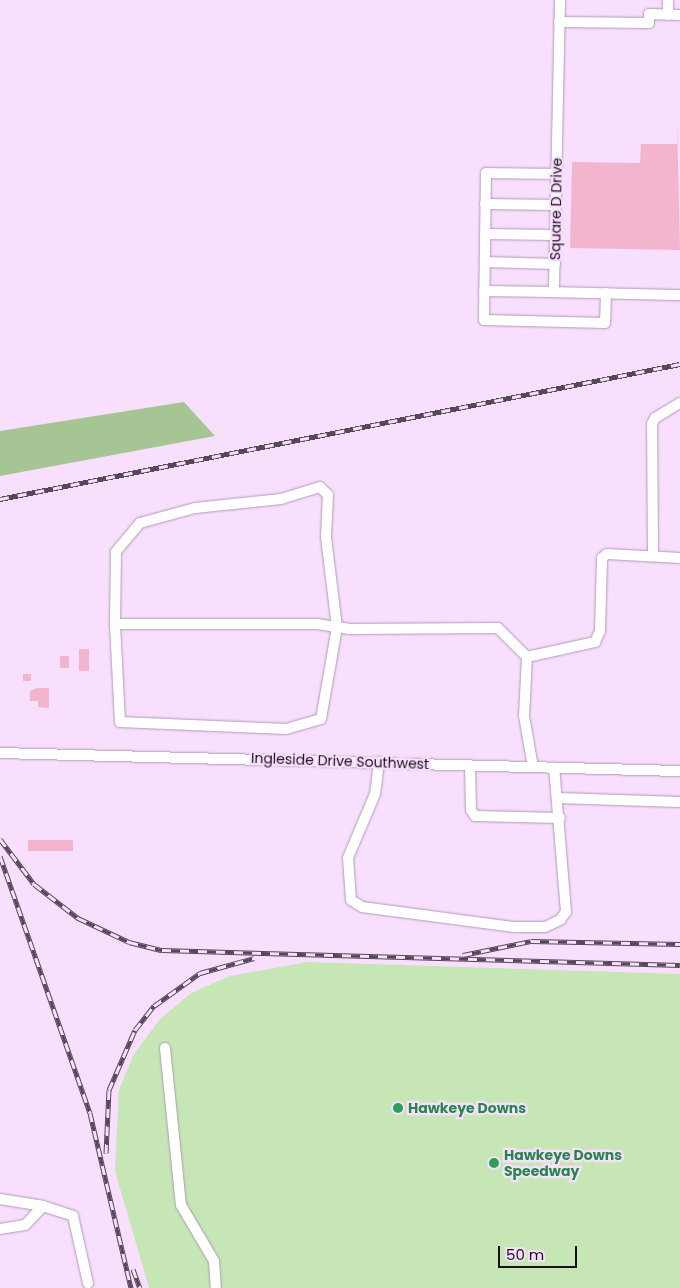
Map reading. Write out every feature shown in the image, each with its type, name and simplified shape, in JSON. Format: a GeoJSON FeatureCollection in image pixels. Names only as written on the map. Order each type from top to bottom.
{"type":"FeatureCollection","features":[{"type":"Feature","properties":{"kind":"street","name":"Square D Drive"},"geometry":{"type":"LineString","coordinates":[[554,292],[560,0]]}},
{"type":"Feature","properties":{"kind":"street"},"geometry":{"type":"LineString","coordinates":[[668,0],[668,15]]}},
{"type":"Feature","properties":{"kind":"street"},"geometry":{"type":"LineString","coordinates":[[559,22],[649,23],[649,14],[680,15]]}},
{"type":"Feature","properties":{"kind":"street"},"geometry":{"type":"LineString","coordinates":[[556,174],[486,173],[484,320],[605,324],[606,293]]}},
{"type":"Feature","properties":{"kind":"street"},"geometry":{"type":"LineString","coordinates":[[485,204],[556,205]]}},
{"type":"Feature","properties":{"kind":"street"},"geometry":{"type":"LineString","coordinates":[[485,234],[555,235]]}},
{"type":"Feature","properties":{"kind":"street"},"geometry":{"type":"LineString","coordinates":[[484,262],[555,264]]}},
{"type":"Feature","properties":{"kind":"street"},"geometry":{"type":"LineString","coordinates":[[484,291],[680,295]]}},
{"type":"Feature","properties":{"kind":"street"},"geometry":{"type":"LineString","coordinates":[[653,555],[652,424],[655,418],[680,403]]}},
{"type":"Feature","properties":{"kind":"street"},"geometry":{"type":"LineString","coordinates":[[320,486],[329,503],[326,537],[337,627],[326,712],[312,724],[286,729],[120,722],[115,624],[116,552],[140,523],[196,508],[281,499],[320,486]]}},
{"type":"Feature","properties":{"kind":"street"},"geometry":{"type":"LineString","coordinates":[[527,658],[595,642],[600,632],[602,558],[653,555],[680,558]]}},
{"type":"Feature","properties":{"kind":"street"},"geometry":{"type":"LineString","coordinates":[[115,624],[498,628],[527,658],[524,716],[533,767]]}},
{"type":"Feature","properties":{"kind":"street","name":"Ingleside Drive Southwest"},"geometry":{"type":"LineString","coordinates":[[0,753],[680,771]]}},
{"type":"Feature","properties":{"kind":"street"},"geometry":{"type":"LineString","coordinates":[[380,762],[375,794],[348,858],[347,890],[362,907],[442,914],[499,927],[545,927],[560,920],[566,912],[560,818],[554,767]]}},
{"type":"Feature","properties":{"kind":"street"},"geometry":{"type":"LineString","coordinates":[[470,765],[471,810],[475,816],[560,818]]}},
{"type":"Feature","properties":{"kind":"street"},"geometry":{"type":"LineString","coordinates":[[557,798],[680,802]]}},
{"type":"Feature","properties":{"kind":"street"},"geometry":{"type":"LineString","coordinates":[[165,1048],[181,1205],[214,1261],[216,1288]]}},
{"type":"Feature","properties":{"kind":"street"},"geometry":{"type":"LineString","coordinates":[[0,1199],[43,1206],[73,1216],[88,1284]]}},
{"type":"Feature","properties":{"kind":"street"},"geometry":{"type":"LineString","coordinates":[[0,1229],[25,1225],[43,1206]]}},
{"type":"Feature","properties":{"kind":"green space"},"geometry":{"type":"Polygon","coordinates":[[[184,402],[215,436],[0,476],[0,431],[184,402]]]}},
{"type":"Feature","properties":{"kind":"green space","name":"Hawkeye Downs"},"geometry":{"type":"Polygon","coordinates":[[[307,962],[680,974],[680,1288],[149,1288],[115,1171],[119,1090],[133,1056],[159,1020],[191,993],[230,976],[307,962]]]}},
{"type":"Feature","properties":{"kind":"building"},"geometry":{"type":"Polygon","coordinates":[[[677,122],[680,250],[570,248],[572,162],[640,163],[641,144],[677,144],[677,122]]]}},
{"type":"Feature","properties":{"kind":"building"},"geometry":{"type":"Polygon","coordinates":[[[79,649],[89,649],[89,671],[79,671],[79,649]]]}},
{"type":"Feature","properties":{"kind":"building"},"geometry":{"type":"Polygon","coordinates":[[[60,656],[69,656],[69,668],[60,668],[60,656]]]}},
{"type":"Feature","properties":{"kind":"building"},"geometry":{"type":"Polygon","coordinates":[[[23,674],[31,674],[31,681],[23,681],[23,674]]]}},
{"type":"Feature","properties":{"kind":"building"},"geometry":{"type":"Polygon","coordinates":[[[37,688],[49,688],[49,708],[38,707],[38,701],[30,701],[30,691],[37,688]]]}},
{"type":"Feature","properties":{"kind":"building"},"geometry":{"type":"Polygon","coordinates":[[[28,840],[73,840],[73,851],[28,851],[28,840]]]}},
{"type":"Feature","properties":{"kind":"railway"},"geometry":{"type":"LineString","coordinates":[[0,499],[680,364]]}},
{"type":"Feature","properties":{"kind":"railway"},"geometry":{"type":"LineString","coordinates":[[0,839],[34,884],[78,918],[129,942],[162,950],[680,965]]}},
{"type":"Feature","properties":{"kind":"railway"},"geometry":{"type":"LineString","coordinates":[[0,856],[90,1113],[131,1288]]}},
{"type":"Feature","properties":{"kind":"railway"},"geometry":{"type":"LineString","coordinates":[[463,955],[531,941],[680,944]]}},
{"type":"Feature","properties":{"kind":"railway"},"geometry":{"type":"LineString","coordinates":[[106,1153],[109,1090],[135,1030],[154,1006],[200,973],[254,958]]}},
{"type":"Feature","properties":{"kind":"railway"},"geometry":{"type":"LineString","coordinates":[[133,1269],[140,1288]]}},
{"type":"Feature","properties":{"kind":"place","name":"Hawkeye Downs"},"geometry":{"type":"Point","coordinates":[398,1108]}},
{"type":"Feature","properties":{"kind":"place","name":"Hawkeye Downs Speedway"},"geometry":{"type":"Point","coordinates":[494,1163]}}]}
